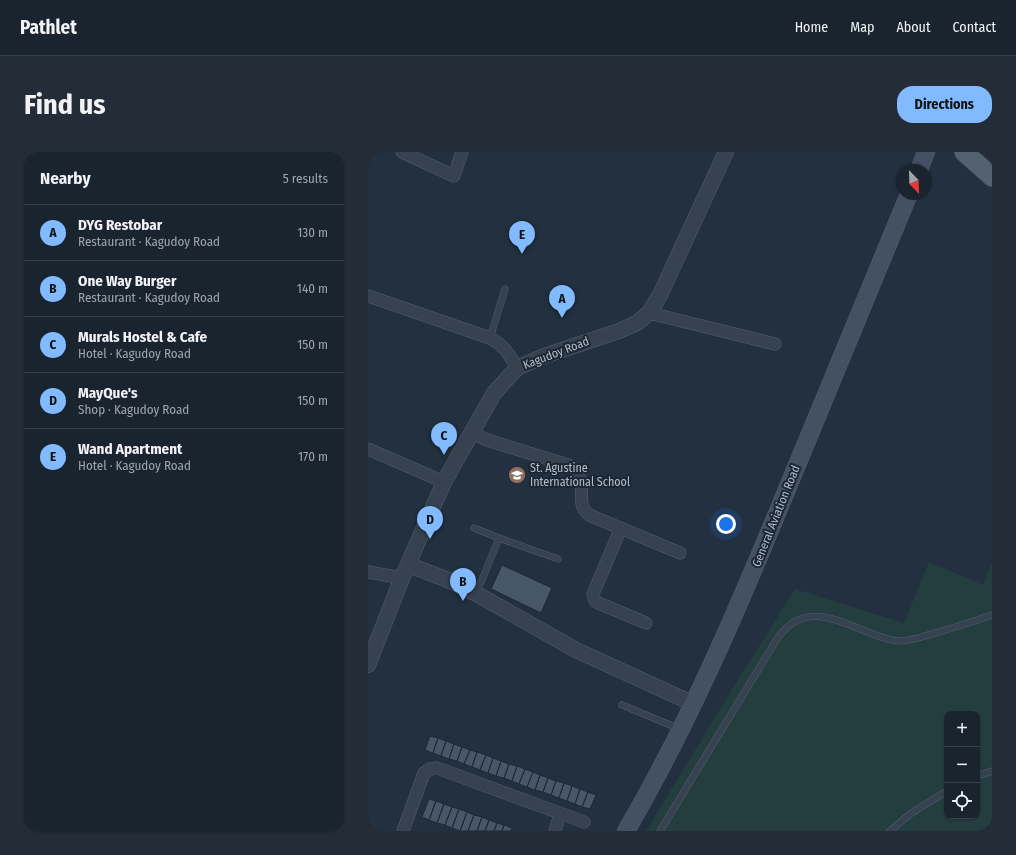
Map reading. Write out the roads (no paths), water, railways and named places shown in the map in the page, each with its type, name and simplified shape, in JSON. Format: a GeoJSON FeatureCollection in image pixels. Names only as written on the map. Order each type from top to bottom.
{"type":"FeatureCollection","features":[{"type":"Feature","properties":{"kind":"main road"},"geometry":{"type":"LineString","coordinates":[[921,164],[926,152]]}},
{"type":"Feature","properties":{"kind":"main road"},"geometry":{"type":"LineString","coordinates":[[964,152],[992,177]]}},
{"type":"Feature","properties":{"kind":"main road","name":"General Aviation Road"},"geometry":{"type":"LineString","coordinates":[[626,831],[647,797],[694,704],[749,582],[907,200]]}},
{"type":"Feature","properties":{"kind":"street"},"geometry":{"type":"LineString","coordinates":[[402,152],[454,176],[462,152]]}},
{"type":"Feature","properties":{"kind":"street","name":"Kagudoy Road"},"geometry":{"type":"LineString","coordinates":[[368,665],[402,578],[409,565],[444,482],[494,393],[517,368],[544,356],[619,331],[637,323],[649,313],[660,295],[726,152]]}},
{"type":"Feature","properties":{"kind":"street"},"geometry":{"type":"LineString","coordinates":[[368,296],[490,338],[501,344],[506,349],[517,368]]}},
{"type":"Feature","properties":{"kind":"street"},"geometry":{"type":"LineString","coordinates":[[649,313],[775,344]]}},
{"type":"Feature","properties":{"kind":"street"},"geometry":{"type":"LineString","coordinates":[[471,432],[487,440],[571,466],[581,480],[583,486],[581,502],[587,512],[680,553]]}},
{"type":"Feature","properties":{"kind":"street"},"geometry":{"type":"LineString","coordinates":[[368,449],[444,482]]}},
{"type":"Feature","properties":{"kind":"street"},"geometry":{"type":"LineString","coordinates":[[621,528],[593,594],[594,598],[596,602],[646,623]]}},
{"type":"Feature","properties":{"kind":"street"},"geometry":{"type":"LineString","coordinates":[[409,565],[448,580],[475,593],[576,650],[694,704]]}},
{"type":"Feature","properties":{"kind":"street"},"geometry":{"type":"LineString","coordinates":[[368,572],[402,578]]}},
{"type":"Feature","properties":{"kind":"street"},"geometry":{"type":"LineString","coordinates":[[408,830],[424,773],[430,769],[437,768],[584,822]]}},
{"type":"Feature","properties":{"kind":"street"},"geometry":{"type":"LineString","coordinates":[[555,831],[560,814]]}},
{"type":"Feature","properties":{"kind":"lane"},"geometry":{"type":"LineString","coordinates":[[490,338],[505,290]]}},
{"type":"Feature","properties":{"kind":"lane"},"geometry":{"type":"LineString","coordinates":[[474,528],[558,560]]}},
{"type":"Feature","properties":{"kind":"lane"},"geometry":{"type":"LineString","coordinates":[[475,593],[482,580],[499,538]]}},
{"type":"Feature","properties":{"kind":"lane"},"geometry":{"type":"LineString","coordinates":[[660,831],[777,639],[793,622],[804,617],[816,616],[838,621],[899,641],[911,640],[951,629],[992,615]]}},
{"type":"Feature","properties":{"kind":"lane"},"geometry":{"type":"LineString","coordinates":[[622,705],[681,729]]}},
{"type":"Feature","properties":{"kind":"lane"},"geometry":{"type":"LineString","coordinates":[[980,775],[992,771]]}},
{"type":"Feature","properties":{"kind":"lane"},"geometry":{"type":"LineString","coordinates":[[890,831],[910,814],[944,793]]}},
{"type":"Feature","properties":{"kind":"place","name":"Wand Apartment"},"geometry":{"type":"Point","coordinates":[522,254]}},
{"type":"Feature","properties":{"kind":"place","name":"DYG Restobar"},"geometry":{"type":"Point","coordinates":[562,318]}},
{"type":"Feature","properties":{"kind":"place","name":"Murals Hostel & Cafe"},"geometry":{"type":"Point","coordinates":[444,455]}},
{"type":"Feature","properties":{"kind":"place","name":"St. Agustine International School"},"geometry":{"type":"Point","coordinates":[517,475]}},
{"type":"Feature","properties":{"kind":"place","name":"MayQue's"},"geometry":{"type":"Point","coordinates":[430,539]}},
{"type":"Feature","properties":{"kind":"place","name":"One Way Burger"},"geometry":{"type":"Point","coordinates":[463,601]}}]}
